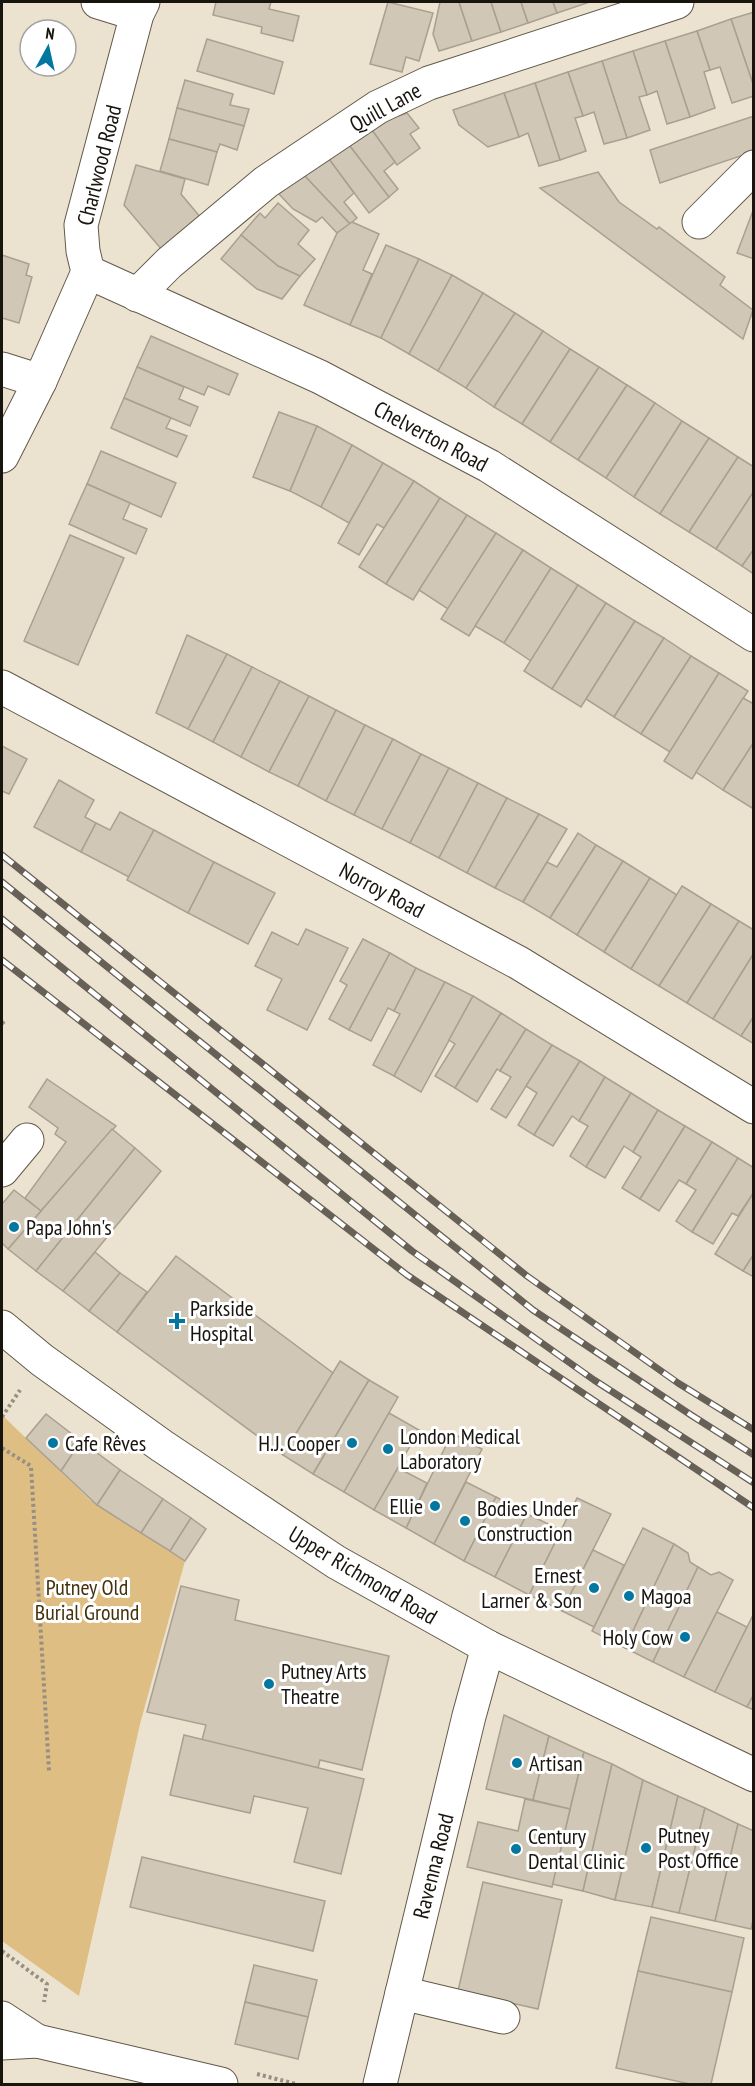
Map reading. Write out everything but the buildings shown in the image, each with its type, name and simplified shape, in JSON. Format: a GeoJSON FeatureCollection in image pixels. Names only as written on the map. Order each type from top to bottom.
{"type":"FeatureCollection","features":[{"type":"Feature","properties":{"kind":"main road"},"geometry":{"type":"LineString","coordinates":[[98,2],[140,8]]}},
{"type":"Feature","properties":{"kind":"main road","name":"Quill Lane"},"geometry":{"type":"LineString","coordinates":[[137,295],[169,263],[266,182],[378,107],[429,83],[677,2]]}},
{"type":"Feature","properties":{"kind":"main road","name":"Charlwood Road"},"geometry":{"type":"LineString","coordinates":[[88,272],[81,225],[140,8]]}},
{"type":"Feature","properties":{"kind":"main road"},"geometry":{"type":"LineString","coordinates":[[699,222],[753,166]]}},
{"type":"Feature","properties":{"kind":"main road"},"geometry":{"type":"LineString","coordinates":[[2,456],[40,381],[88,272]]}},
{"type":"Feature","properties":{"kind":"main road","name":"Chelverton Road"},"geometry":{"type":"LineString","coordinates":[[88,272],[320,377],[489,466],[753,635]]}},
{"type":"Feature","properties":{"kind":"main road"},"geometry":{"type":"LineString","coordinates":[[2,369],[40,381]]}},
{"type":"Feature","properties":{"kind":"main road","name":"Norroy Road"},"geometry":{"type":"LineString","coordinates":[[2,687],[519,963],[753,1107]]}},
{"type":"Feature","properties":{"kind":"main road"},"geometry":{"type":"LineString","coordinates":[[2,1170],[27,1140]]}},
{"type":"Feature","properties":{"kind":"main road","name":"Upper Richmond Road"},"geometry":{"type":"LineString","coordinates":[[2,1327],[42,1360],[162,1446],[336,1562],[488,1647],[753,1775]]}},
{"type":"Feature","properties":{"kind":"main road","name":"Ravenna Road"},"geometry":{"type":"LineString","coordinates":[[380,2085],[469,1716],[488,1647]]}},
{"type":"Feature","properties":{"kind":"main road"},"geometry":{"type":"LineString","coordinates":[[402,1993],[503,2017]]}},
{"type":"Feature","properties":{"kind":"main road"},"geometry":{"type":"LineString","coordinates":[[2,2018],[37,2041]]}},
{"type":"Feature","properties":{"kind":"main road"},"geometry":{"type":"LineString","coordinates":[[2,2043],[37,2041],[221,2085]]}},
{"type":"Feature","properties":{"kind":"path"},"geometry":{"type":"LineString","coordinates":[[2,1448],[31,1466],[49,1771]]}},
{"type":"Feature","properties":{"kind":"green space","name":"Putney Old Burial Ground"},"geometry":{"type":"Polygon","coordinates":[[[2,1415],[90,1500],[185,1561],[140,1724],[79,1996],[2,1941],[2,1415]]]}},
{"type":"Feature","properties":{"kind":"railway"},"geometry":{"type":"LineString","coordinates":[[2,855],[527,1276],[678,1383],[754,1430]]}},
{"type":"Feature","properties":{"kind":"railway"},"geometry":{"type":"LineString","coordinates":[[2,882],[533,1310],[754,1455]]}},
{"type":"Feature","properties":{"kind":"railway"},"geometry":{"type":"LineString","coordinates":[[2,919],[412,1251],[594,1380],[754,1483]]}},
{"type":"Feature","properties":{"kind":"railway"},"geometry":{"type":"LineString","coordinates":[[2,960],[407,1275],[754,1508]]}},
{"type":"Feature","properties":{"kind":"place","name":"Papa John's"},"geometry":{"type":"Point","coordinates":[14,1227]}},
{"type":"Feature","properties":{"kind":"place","name":"Parkside Hospital"},"geometry":{"type":"Point","coordinates":[177,1321]}},
{"type":"Feature","properties":{"kind":"place","name":"Cafe Rêves"},"geometry":{"type":"Point","coordinates":[53,1443]}},
{"type":"Feature","properties":{"kind":"place","name":"H.J. Cooper"},"geometry":{"type":"Point","coordinates":[352,1443]}},
{"type":"Feature","properties":{"kind":"place","name":"London Medical Laboratory"},"geometry":{"type":"Point","coordinates":[388,1449]}},
{"type":"Feature","properties":{"kind":"place","name":"Ellie"},"geometry":{"type":"Point","coordinates":[435,1506]}},
{"type":"Feature","properties":{"kind":"place","name":"Bodies Under Construction"},"geometry":{"type":"Point","coordinates":[465,1521]}},
{"type":"Feature","properties":{"kind":"place","name":"Ernest Larner & Son"},"geometry":{"type":"Point","coordinates":[594,1588]}},
{"type":"Feature","properties":{"kind":"place","name":"Magoa"},"geometry":{"type":"Point","coordinates":[629,1596]}},
{"type":"Feature","properties":{"kind":"place","name":"Holy Cow"},"geometry":{"type":"Point","coordinates":[685,1637]}},
{"type":"Feature","properties":{"kind":"place","name":"Putney Arts Theatre"},"geometry":{"type":"Point","coordinates":[269,1684]}},
{"type":"Feature","properties":{"kind":"place","name":"Artisan"},"geometry":{"type":"Point","coordinates":[517,1763]}},
{"type":"Feature","properties":{"kind":"place","name":"Putney Post Office"},"geometry":{"type":"Point","coordinates":[646,1848]}},
{"type":"Feature","properties":{"kind":"place","name":"Century Dental Clinic"},"geometry":{"type":"Point","coordinates":[516,1849]}}]}
